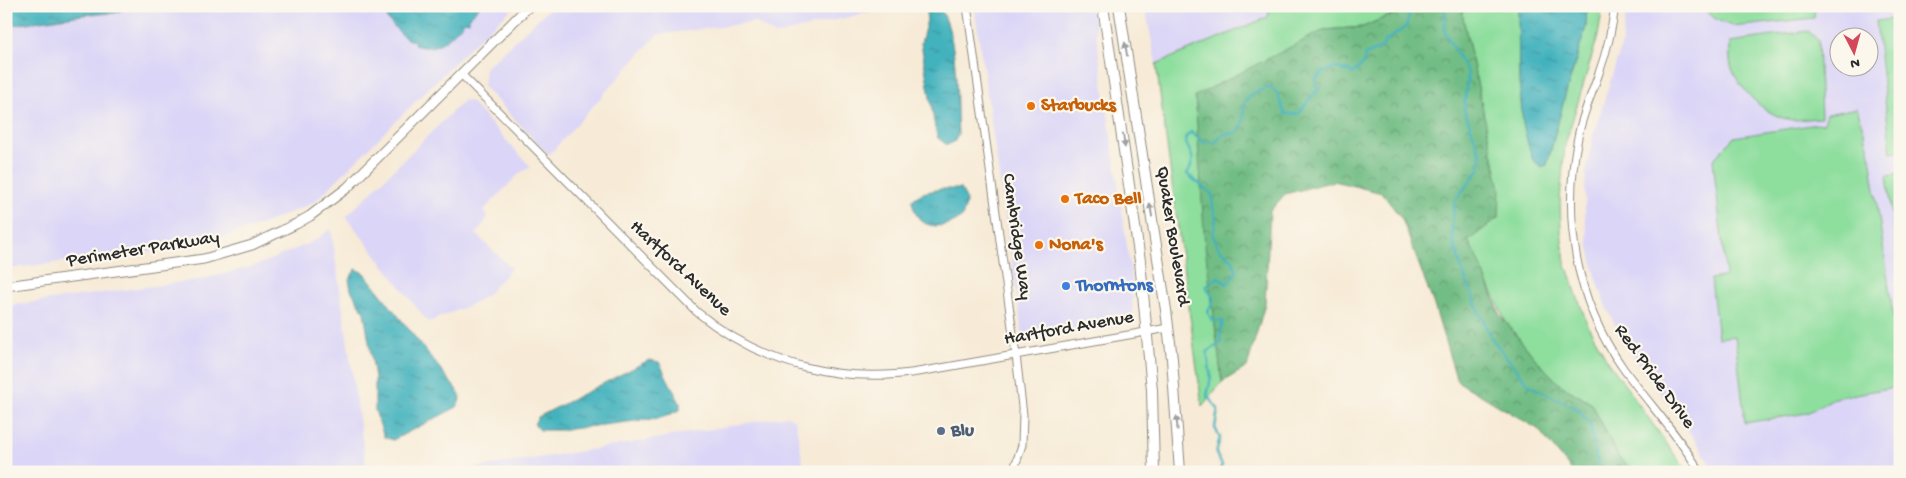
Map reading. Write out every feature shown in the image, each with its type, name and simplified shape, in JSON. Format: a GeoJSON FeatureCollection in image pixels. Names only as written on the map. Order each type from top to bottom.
{"type":"FeatureCollection","features":[{"type":"Feature","properties":{"kind":"main road","name":"Quaker Boulevard"},"geometry":{"type":"LineString","coordinates":[[1103,6],[1136,231],[1152,390],[1154,472]]}},
{"type":"Feature","properties":{"kind":"main road","name":"Quaker Boulevard"},"geometry":{"type":"LineString","coordinates":[[1119,6],[1168,328],[1180,472]]}},
{"type":"Feature","properties":{"kind":"street","name":"Perimeter Parkway"},"geometry":{"type":"LineString","coordinates":[[6,286],[187,263],[228,253],[269,238],[310,216],[347,188],[529,6]]}},
{"type":"Feature","properties":{"kind":"street","name":"Cambridge Way"},"geometry":{"type":"LineString","coordinates":[[967,6],[1016,355],[1024,425],[1022,445],[1013,472]]}},
{"type":"Feature","properties":{"kind":"street","name":"Red Pride Drive"},"geometry":{"type":"LineString","coordinates":[[1615,6],[1606,50],[1578,135],[1573,162],[1571,198],[1573,241],[1578,268],[1595,320],[1606,342],[1623,368],[1678,437],[1700,472]]}},
{"type":"Feature","properties":{"kind":"street","name":"Hartford Avenue"},"geometry":{"type":"LineString","coordinates":[[462,74],[697,312],[722,331],[757,351],[808,369],[858,376],[904,374],[1168,328]]}},
{"type":"Feature","properties":{"kind":"shaded area"},"geometry":{"type":"Polygon","coordinates":[[[6,6],[515,6],[468,49],[315,202],[258,226],[192,246],[6,269],[6,6]]]}},
{"type":"Feature","properties":{"kind":"shaded area"},"geometry":{"type":"Polygon","coordinates":[[[552,6],[894,6],[775,35],[755,22],[657,35],[549,155],[483,86],[485,68],[552,6]]]}},
{"type":"Feature","properties":{"kind":"shaded area"},"geometry":{"type":"Polygon","coordinates":[[[974,6],[1092,6],[1132,280],[1133,315],[1117,326],[1023,338],[974,6]]]}},
{"type":"Feature","properties":{"kind":"shaded area"},"geometry":{"type":"Polygon","coordinates":[[[1145,6],[1270,6],[1268,17],[1156,64],[1145,6]]]}},
{"type":"Feature","properties":{"kind":"shaded area"},"geometry":{"type":"Polygon","coordinates":[[[1627,6],[1900,6],[1900,472],[1714,472],[1700,447],[1626,346],[1606,307],[1596,277],[1585,218],[1586,173],[1593,136],[1621,47],[1627,6]]]}},
{"type":"Feature","properties":{"kind":"shaded area"},"geometry":{"type":"Polygon","coordinates":[[[464,100],[471,102],[531,167],[520,173],[484,210],[488,217],[476,234],[511,268],[487,295],[470,305],[428,322],[346,217],[464,100]]]}},
{"type":"Feature","properties":{"kind":"shaded area"},"geometry":{"type":"Polygon","coordinates":[[[331,229],[367,472],[6,472],[6,306],[204,279],[255,266],[312,242],[331,229]]]}},
{"type":"Feature","properties":{"kind":"shaded area"},"geometry":{"type":"Polygon","coordinates":[[[787,416],[795,420],[805,472],[446,472],[596,449],[787,416]]]}},
{"type":"Feature","properties":{"kind":"green space"},"geometry":{"type":"Polygon","coordinates":[[[1270,6],[1411,6],[1363,27],[1323,30],[1214,312],[1222,382],[1202,406],[1156,64],[1268,17],[1270,6]]]}},
{"type":"Feature","properties":{"kind":"green space"},"geometry":{"type":"Polygon","coordinates":[[[1411,6],[1464,6],[1462,13],[1500,189],[1499,217],[1468,241],[1480,263],[1500,315],[1533,356],[1559,384],[1592,404],[1619,458],[1636,472],[1573,472],[1538,429],[1457,381],[1434,305],[1402,219],[1382,193],[1334,181],[1285,194],[1270,211],[1265,304],[1247,367],[1222,382],[1205,246],[1195,96],[1324,30],[1363,27],[1411,6]]]}},
{"type":"Feature","properties":{"kind":"green space"},"geometry":{"type":"Polygon","coordinates":[[[1464,6],[1518,6],[1519,78],[1523,123],[1528,144],[1541,167],[1547,165],[1586,27],[1587,6],[1603,6],[1598,36],[1565,145],[1560,199],[1561,231],[1565,262],[1588,326],[1607,360],[1687,472],[1633,472],[1619,458],[1592,404],[1559,384],[1533,356],[1506,322],[1468,240],[1499,217],[1480,97],[1462,13],[1464,6]]]}},
{"type":"Feature","properties":{"kind":"green space"},"geometry":{"type":"Polygon","coordinates":[[[1700,6],[1815,6],[1814,18],[1743,26],[1729,25],[1717,20],[1700,6]]]}},
{"type":"Feature","properties":{"kind":"green space"},"geometry":{"type":"Polygon","coordinates":[[[1900,18],[1900,151],[1891,152],[1876,21],[1900,18]]]}},
{"type":"Feature","properties":{"kind":"green space"},"geometry":{"type":"Polygon","coordinates":[[[1808,31],[1818,40],[1821,118],[1793,120],[1783,118],[1773,114],[1755,101],[1740,84],[1731,66],[1730,42],[1808,31]]]}},
{"type":"Feature","properties":{"kind":"green space"},"geometry":{"type":"Polygon","coordinates":[[[1857,108],[1869,149],[1900,362],[1900,386],[1834,398],[1807,413],[1745,423],[1735,336],[1718,338],[1711,279],[1726,276],[1713,160],[1734,137],[1824,123],[1827,114],[1857,108]]]}},
{"type":"Feature","properties":{"kind":"green space"},"geometry":{"type":"Polygon","coordinates":[[[1900,173],[1900,279],[1887,175],[1900,173]]]}},
{"type":"Feature","properties":{"kind":"water"},"geometry":{"type":"Polygon","coordinates":[[[6,6],[131,6],[115,13],[82,15],[6,26],[6,6]]]}},
{"type":"Feature","properties":{"kind":"water"},"geometry":{"type":"Polygon","coordinates":[[[384,6],[480,6],[469,18],[469,22],[465,21],[443,42],[431,47],[423,47],[415,45],[414,40],[409,40],[403,36],[387,19],[388,13],[384,6]]]}},
{"type":"Feature","properties":{"kind":"water"},"geometry":{"type":"Polygon","coordinates":[[[1518,6],[1587,6],[1586,27],[1547,165],[1541,167],[1532,159],[1523,124],[1519,78],[1518,6]]]}},
{"type":"Feature","properties":{"kind":"water"},"geometry":{"type":"Polygon","coordinates":[[[939,7],[950,33],[955,68],[958,135],[954,142],[947,145],[938,138],[935,128],[921,43],[927,20],[926,13],[933,8],[939,7]]]}},
{"type":"Feature","properties":{"kind":"water"},"geometry":{"type":"Polygon","coordinates":[[[941,189],[961,189],[966,200],[965,210],[961,218],[953,222],[945,225],[930,225],[918,217],[912,200],[922,193],[941,189]]]}},
{"type":"Feature","properties":{"kind":"water"},"geometry":{"type":"Polygon","coordinates":[[[356,269],[365,274],[461,397],[457,407],[393,440],[384,437],[375,410],[375,378],[364,312],[351,290],[349,279],[356,269]]]}},
{"type":"Feature","properties":{"kind":"water"},"geometry":{"type":"Polygon","coordinates":[[[649,360],[659,362],[680,403],[680,410],[660,418],[562,430],[540,430],[534,424],[538,417],[649,360]]]}},
{"type":"Feature","properties":{"kind":"waterway"},"geometry":{"type":"LineString","coordinates":[[1219,472],[1222,465],[1216,454],[1220,437],[1215,428],[1218,409],[1207,396],[1211,377],[1207,352],[1221,343],[1220,334],[1223,321],[1212,321],[1208,312],[1214,299],[1206,286],[1218,277],[1227,284],[1237,271],[1232,259],[1219,249],[1213,235],[1216,219],[1212,194],[1187,174],[1192,162],[1192,155],[1185,138],[1191,132],[1203,142],[1215,143],[1223,134],[1236,133],[1243,123],[1244,103],[1253,93],[1270,87],[1277,93],[1285,114],[1298,114],[1319,89],[1315,80],[1322,73],[1334,67],[1353,73],[1363,64],[1365,55],[1381,48],[1388,39],[1406,27],[1409,16],[1400,9],[1400,6]]}},
{"type":"Feature","properties":{"kind":"waterway"},"geometry":{"type":"LineString","coordinates":[[1445,6],[1445,33],[1468,73],[1464,109],[1481,156],[1479,170],[1455,201],[1452,224],[1454,245],[1462,270],[1492,339],[1529,385],[1577,409],[1591,425],[1598,463],[1606,472]]}},
{"type":"Feature","properties":{"kind":"place","name":"Starbucks"},"geometry":{"type":"Point","coordinates":[1031,106]}},
{"type":"Feature","properties":{"kind":"place","name":"Taco Bell"},"geometry":{"type":"Point","coordinates":[1065,199]}},
{"type":"Feature","properties":{"kind":"place","name":"Nona's"},"geometry":{"type":"Point","coordinates":[1039,245]}},
{"type":"Feature","properties":{"kind":"place","name":"Thorntons"},"geometry":{"type":"Point","coordinates":[1066,286]}},
{"type":"Feature","properties":{"kind":"place","name":"Blu"},"geometry":{"type":"Point","coordinates":[941,431]}}]}
